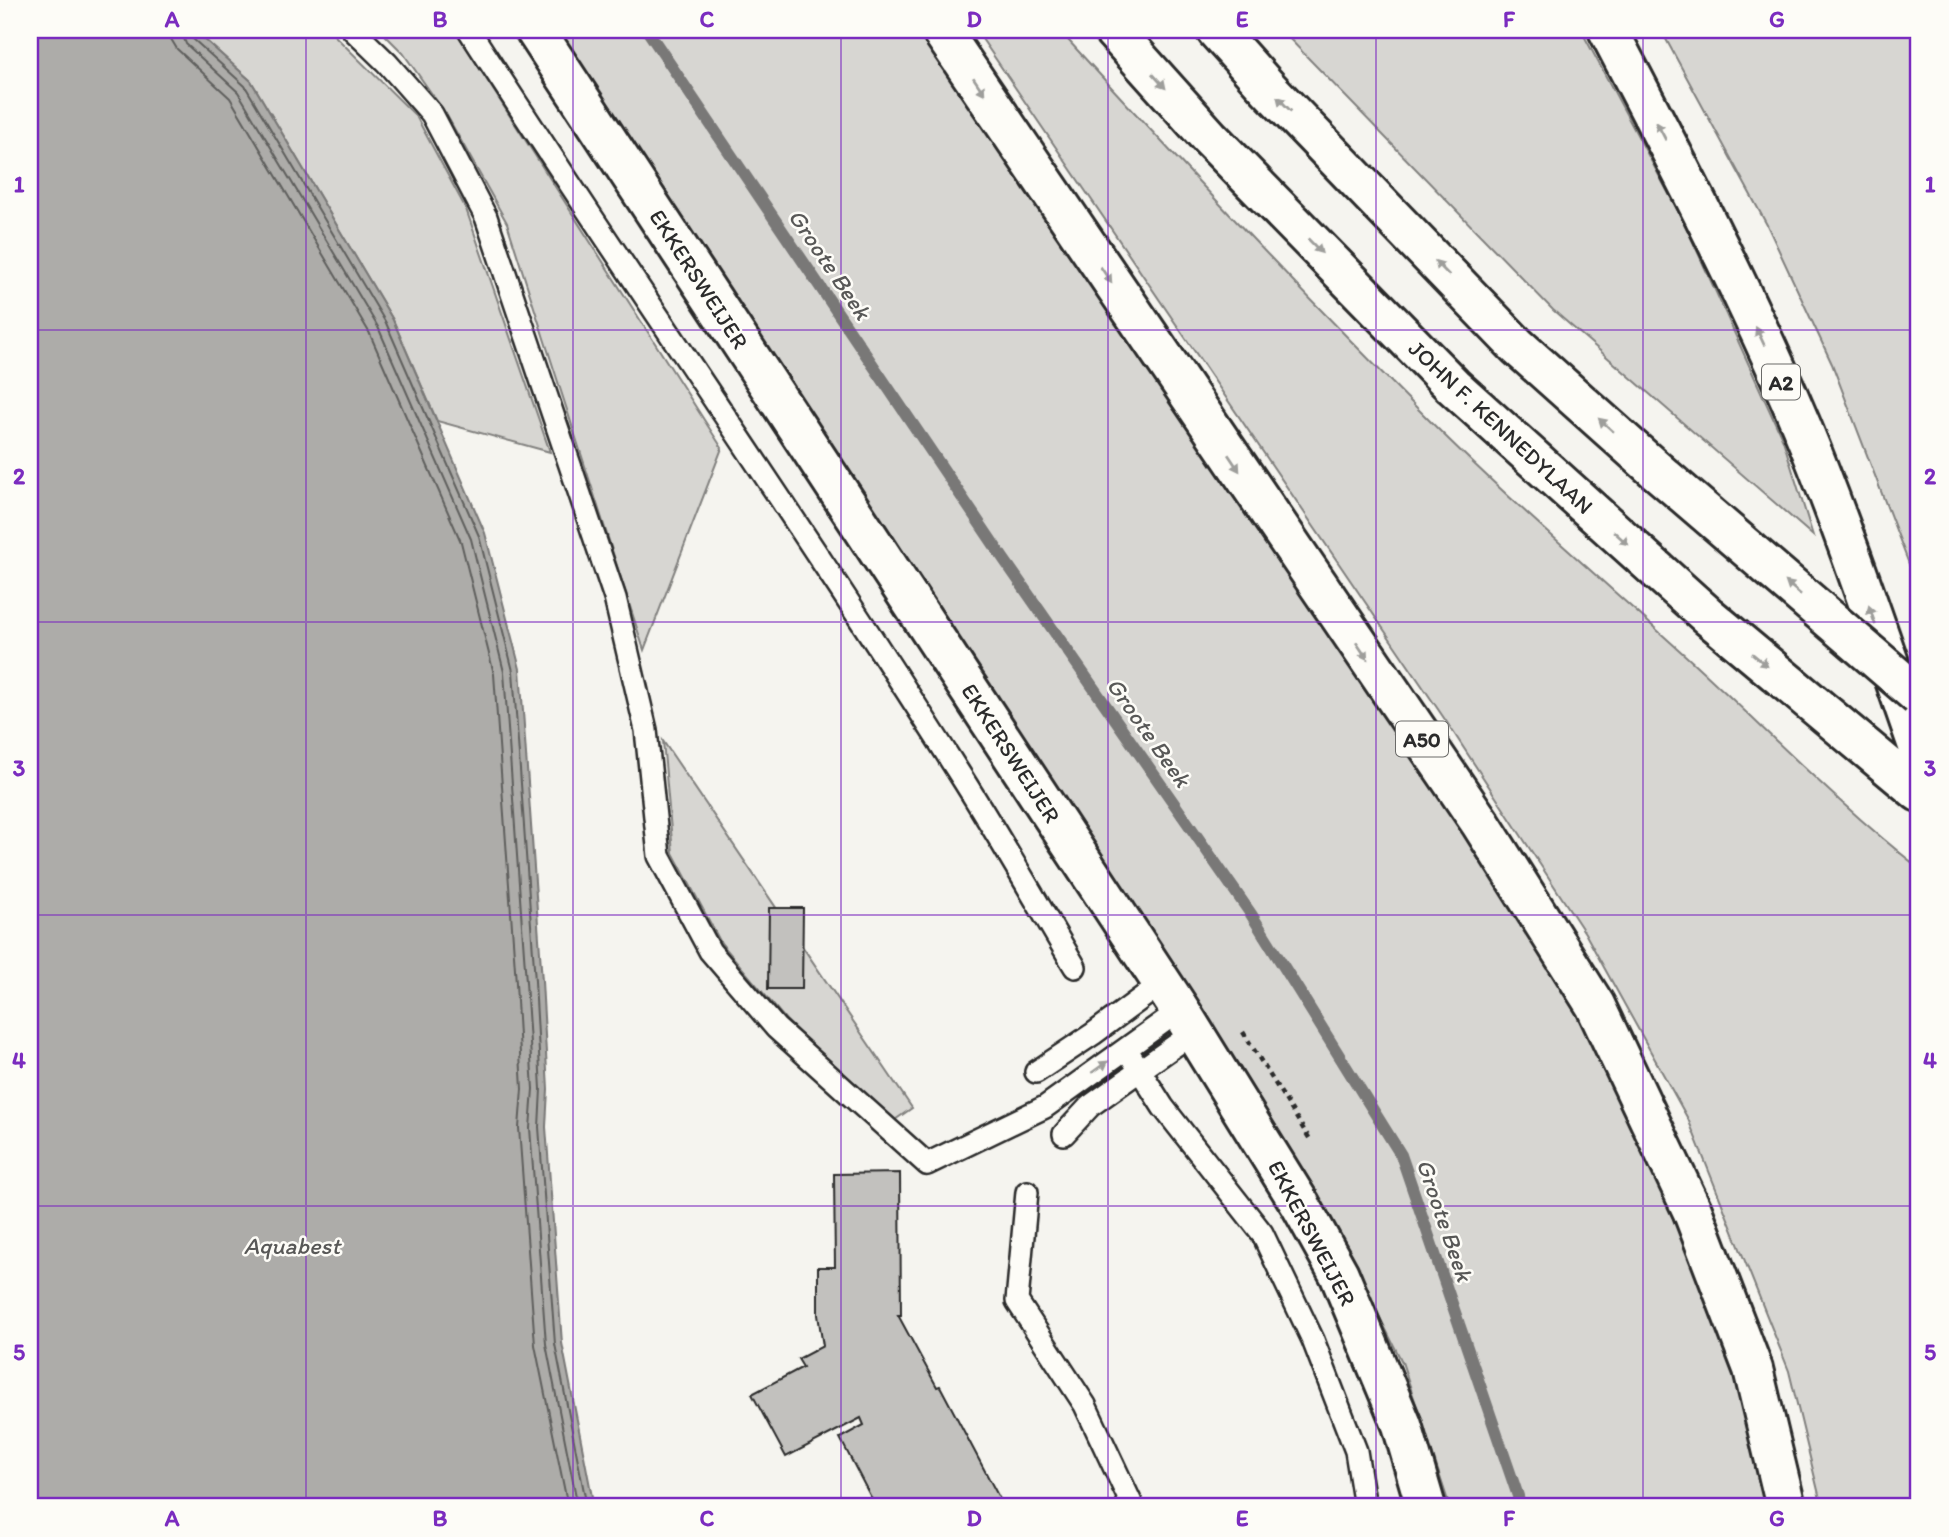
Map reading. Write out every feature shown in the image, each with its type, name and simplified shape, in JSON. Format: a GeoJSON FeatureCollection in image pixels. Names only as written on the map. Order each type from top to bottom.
{"type":"FeatureCollection","features":[{"type":"Feature","properties":{"kind":"main road","name":"EKKERSWEIJER"},"geometry":{"type":"LineString","coordinates":[[535,30],[1179,1008],[1300,1204],[1339,1274],[1402,1425],[1426,1507]]}},
{"type":"Feature","properties":{"kind":"main road","name":"A50"},"geometry":{"type":"LineString","coordinates":[[941,30],[1481,824],[1595,1005],[1692,1210],[1753,1369],[1786,1507]]}},
{"type":"Feature","properties":{"kind":"main road","name":"JOHN F. KENNEDYLAAN"},"geometry":{"type":"LineString","coordinates":[[1113,30],[1209,137],[1453,386],[1707,616],[1919,792]]}},
{"type":"Feature","properties":{"kind":"main road"},"geometry":{"type":"LineString","coordinates":[[1216,30],[1269,89],[1517,346],[1657,471],[1919,696]]}},
{"type":"Feature","properties":{"kind":"main road","name":"A2"},"geometry":{"type":"LineString","coordinates":[[1608,30],[1700,205],[1801,425],[1849,549],[1919,749]]}},
{"type":"Feature","properties":{"kind":"lane"},"geometry":{"type":"LineString","coordinates":[[353,30],[387,63],[432,114],[486,217],[615,598],[646,730],[659,856],[710,951],[776,1028],[927,1164],[1045,1107],[1126,1050],[1179,1008]]}},
{"type":"Feature","properties":{"kind":"lane"},"geometry":{"type":"LineString","coordinates":[[469,30],[556,165],[787,508],[958,772],[1075,967]]}},
{"type":"Feature","properties":{"kind":"lane"},"geometry":{"type":"LineString","coordinates":[[1064,1134],[1090,1106],[1140,1070],[1179,1008]]}},
{"type":"Feature","properties":{"kind":"lane"},"geometry":{"type":"LineString","coordinates":[[1036,1072],[1093,1034],[1179,1008]]}},
{"type":"Feature","properties":{"kind":"lane"},"geometry":{"type":"LineString","coordinates":[[1126,1050],[1163,1107],[1262,1233],[1313,1340],[1356,1451],[1365,1507]]}},
{"type":"Feature","properties":{"kind":"lane"},"geometry":{"type":"LineString","coordinates":[[1027,1192],[1017,1301],[1086,1405],[1133,1507]]}},
{"type":"Feature","properties":{"kind":"shaded area"},"geometry":{"type":"Polygon","coordinates":[[[194,30],[329,30],[416,116],[466,209],[550,452],[437,421],[393,320],[251,81],[194,30]]]}},
{"type":"Feature","properties":{"kind":"shaded area"},"geometry":{"type":"Polygon","coordinates":[[[380,30],[455,30],[722,448],[644,650],[507,223],[446,114],[403,53],[380,30]]]}},
{"type":"Feature","properties":{"kind":"shaded area"},"geometry":{"type":"Polygon","coordinates":[[[554,30],[920,30],[1351,660],[1582,1016],[1675,1216],[1736,1375],[1768,1507],[1450,1507],[1402,1362],[1319,1195],[1158,940],[554,30]]]}},
{"type":"Feature","properties":{"kind":"shaded area"},"geometry":{"type":"Polygon","coordinates":[[[976,30],[1059,30],[1288,276],[1460,450],[1830,792],[1919,868],[1919,1507],[1822,1507],[1789,1371],[1688,1119],[1585,933],[1446,721],[976,30]]]}},
{"type":"Feature","properties":{"kind":"shaded area"},"geometry":{"type":"Polygon","coordinates":[[[1281,30],[1581,30],[1685,224],[1783,440],[1813,536],[1553,310],[1281,30]]]}},
{"type":"Feature","properties":{"kind":"shaded area"},"geometry":{"type":"Polygon","coordinates":[[[1661,30],[1919,30],[1919,590],[1832,364],[1767,225],[1661,30]]]}},
{"type":"Feature","properties":{"kind":"shaded area"},"geometry":{"type":"Polygon","coordinates":[[[663,741],[912,1108],[892,1122],[786,1020],[721,943],[673,853],[663,741]]]}},
{"type":"Feature","properties":{"kind":"water","name":"Aquabest"},"geometry":{"type":"Polygon","coordinates":[[[30,30],[194,30],[251,81],[393,320],[485,533],[520,669],[542,981],[548,1089],[546,1127],[562,1343],[594,1507],[30,1507],[30,30]]]}},
{"type":"Feature","properties":{"kind":"building"},"geometry":{"type":"Polygon","coordinates":[[[769,908],[803,908],[802,989],[768,989],[769,908]]]}},
{"type":"Feature","properties":{"kind":"building"},"geometry":{"type":"Polygon","coordinates":[[[900,1173],[901,1315],[898,1315],[937,1387],[940,1386],[1004,1507],[876,1507],[840,1438],[864,1425],[861,1418],[786,1457],[752,1394],[803,1367],[798,1359],[823,1346],[818,1315],[818,1267],[835,1267],[834,1174],[900,1173]]]}},
{"type":"Feature","properties":{"kind":"waterway","name":"Groote Beek"},"geometry":{"type":"LineString","coordinates":[[647,30],[1003,558],[1251,914],[1401,1155],[1518,1496],[1519,1507]]}}]}
